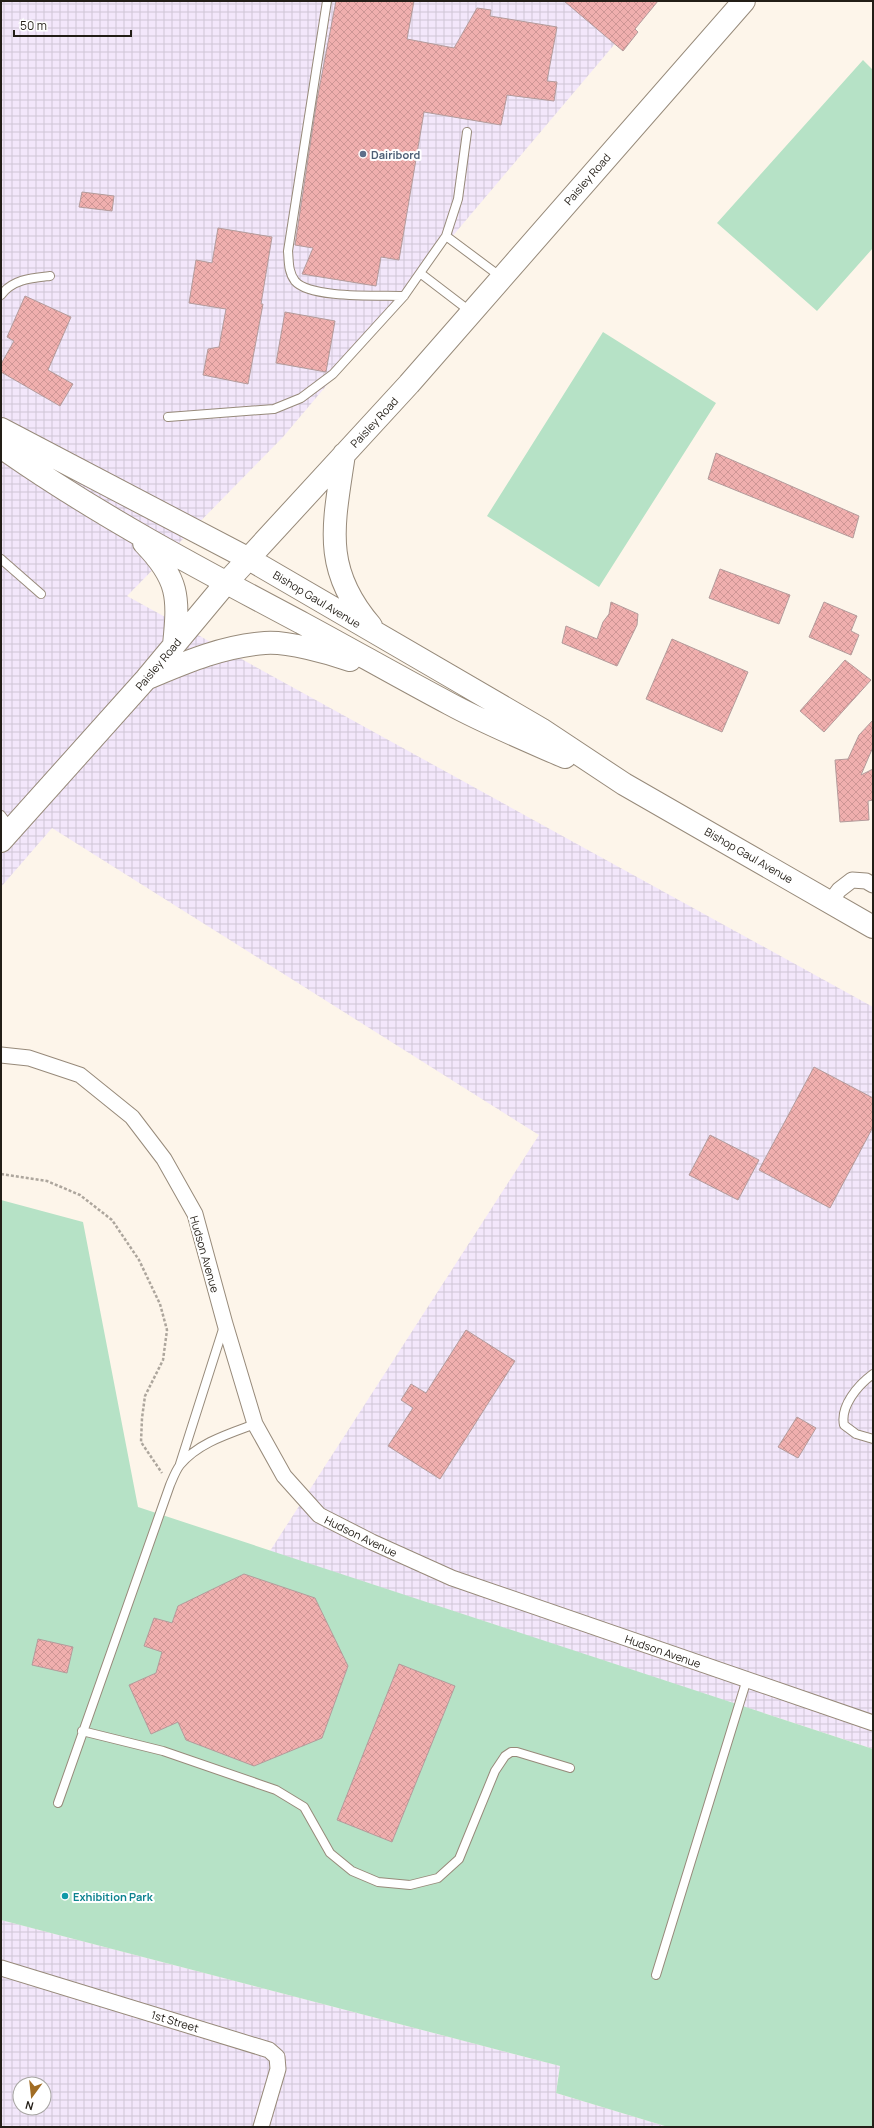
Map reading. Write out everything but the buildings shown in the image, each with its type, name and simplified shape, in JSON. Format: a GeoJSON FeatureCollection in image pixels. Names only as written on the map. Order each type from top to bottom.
{"type":"FeatureCollection","features":[{"type":"Feature","properties":{"kind":"main road","name":"Paisley Road"},"geometry":{"type":"LineString","coordinates":[[5,829],[146,679],[226,583],[471,312],[744,1]]}},
{"type":"Feature","properties":{"kind":"main road","name":"Bishop Gaul Avenue"},"geometry":{"type":"LineString","coordinates":[[1,429],[249,559],[380,637],[541,729],[624,784],[873,927]]}},
{"type":"Feature","properties":{"kind":"main road","name":"Bishop Gaul Avenue"},"geometry":{"type":"LineString","coordinates":[[1,447],[42,476],[132,530],[226,583],[404,678],[450,705],[624,784]]}},
{"type":"Feature","properties":{"kind":"main road"},"geometry":{"type":"LineString","coordinates":[[344,454],[334,534],[336,563],[348,594],[360,613],[380,637]]}},
{"type":"Feature","properties":{"kind":"main road"},"geometry":{"type":"LineString","coordinates":[[132,530],[158,557],[169,573],[175,593],[178,611],[174,645]]}},
{"type":"Feature","properties":{"kind":"main road"},"geometry":{"type":"LineString","coordinates":[[146,679],[207,654],[235,647],[267,642],[329,653],[404,678]]}},
{"type":"Feature","properties":{"kind":"street"},"geometry":{"type":"LineString","coordinates":[[830,902],[839,890],[852,880],[866,881],[873,885]]}},
{"type":"Feature","properties":{"kind":"street","name":"Hudson Avenue"},"geometry":{"type":"LineString","coordinates":[[1,1055],[29,1058],[80,1075],[132,1117],[164,1159],[195,1214],[225,1324],[255,1424],[284,1476],[319,1515],[372,1542],[452,1578],[873,1723]]}},
{"type":"Feature","properties":{"kind":"street","name":"1st Street"},"geometry":{"type":"LineString","coordinates":[[1,1968],[269,2050],[277,2057],[278,2069],[261,2127]]}},
{"type":"Feature","properties":{"kind":"lane"},"geometry":{"type":"LineString","coordinates":[[327,1],[288,251],[290,269],[296,282],[311,290],[344,295],[404,296]]}},
{"type":"Feature","properties":{"kind":"lane"},"geometry":{"type":"LineString","coordinates":[[168,417],[274,409],[300,398],[333,374],[404,296],[446,236],[458,199],[467,132]]}},
{"type":"Feature","properties":{"kind":"lane"},"geometry":{"type":"LineString","coordinates":[[446,236],[501,278]]}},
{"type":"Feature","properties":{"kind":"lane"},"geometry":{"type":"LineString","coordinates":[[420,272],[471,312]]}},
{"type":"Feature","properties":{"kind":"lane"},"geometry":{"type":"LineString","coordinates":[[1,295],[6,288],[25,279],[50,276]]}},
{"type":"Feature","properties":{"kind":"lane"},"geometry":{"type":"LineString","coordinates":[[1,559],[41,594]]}},
{"type":"Feature","properties":{"kind":"lane"},"geometry":{"type":"LineString","coordinates":[[58,1803],[82,1731],[170,1485],[179,1466],[225,1324]]}},
{"type":"Feature","properties":{"kind":"lane"},"geometry":{"type":"LineString","coordinates":[[873,1374],[862,1382],[846,1407],[842,1417],[844,1426],[856,1434],[873,1439]]}},
{"type":"Feature","properties":{"kind":"lane"},"geometry":{"type":"LineString","coordinates":[[179,1466],[190,1455],[205,1444],[255,1424]]}},
{"type":"Feature","properties":{"kind":"lane"},"geometry":{"type":"LineString","coordinates":[[656,1975],[747,1679]]}},
{"type":"Feature","properties":{"kind":"lane"},"geometry":{"type":"LineString","coordinates":[[82,1731],[163,1751],[276,1790],[304,1807],[330,1853],[352,1872],[378,1882],[410,1885],[438,1878],[458,1858],[495,1771],[505,1756],[511,1752],[517,1752],[570,1768]]}},
{"type":"Feature","properties":{"kind":"path"},"geometry":{"type":"LineString","coordinates":[[1,1174],[47,1182],[80,1195],[112,1220],[139,1260],[160,1304],[167,1330],[163,1360],[146,1396],[142,1418],[141,1442],[170,1485]]}},
{"type":"Feature","properties":{"kind":"shaded area"},"geometry":{"type":"Polygon","coordinates":[[[1,1],[651,1],[283,437],[127,596],[873,1007],[873,1749],[270,1551],[539,1135],[52,828],[1,887],[1,1]]]}},
{"type":"Feature","properties":{"kind":"shaded area"},"geometry":{"type":"Polygon","coordinates":[[[1,1920],[560,2066],[556,2093],[668,2127],[1,2127],[1,1920]]]}},
{"type":"Feature","properties":{"kind":"green space"},"geometry":{"type":"Polygon","coordinates":[[[863,60],[873,70],[873,248],[817,311],[717,223],[863,60]]]}},
{"type":"Feature","properties":{"kind":"green space"},"geometry":{"type":"Polygon","coordinates":[[[603,332],[716,403],[599,587],[487,516],[603,332]]]}},
{"type":"Feature","properties":{"kind":"green space"},"geometry":{"type":"Polygon","coordinates":[[[1,1200],[83,1222],[138,1507],[873,1749],[873,2127],[668,2127],[556,2093],[560,2066],[1,1920],[1,1200]]]}},
{"type":"Feature","properties":{"kind":"place","name":"Dairibord"},"geometry":{"type":"Point","coordinates":[363,154]}},
{"type":"Feature","properties":{"kind":"place","name":"Exhibition Park"},"geometry":{"type":"Point","coordinates":[65,1896]}}]}
